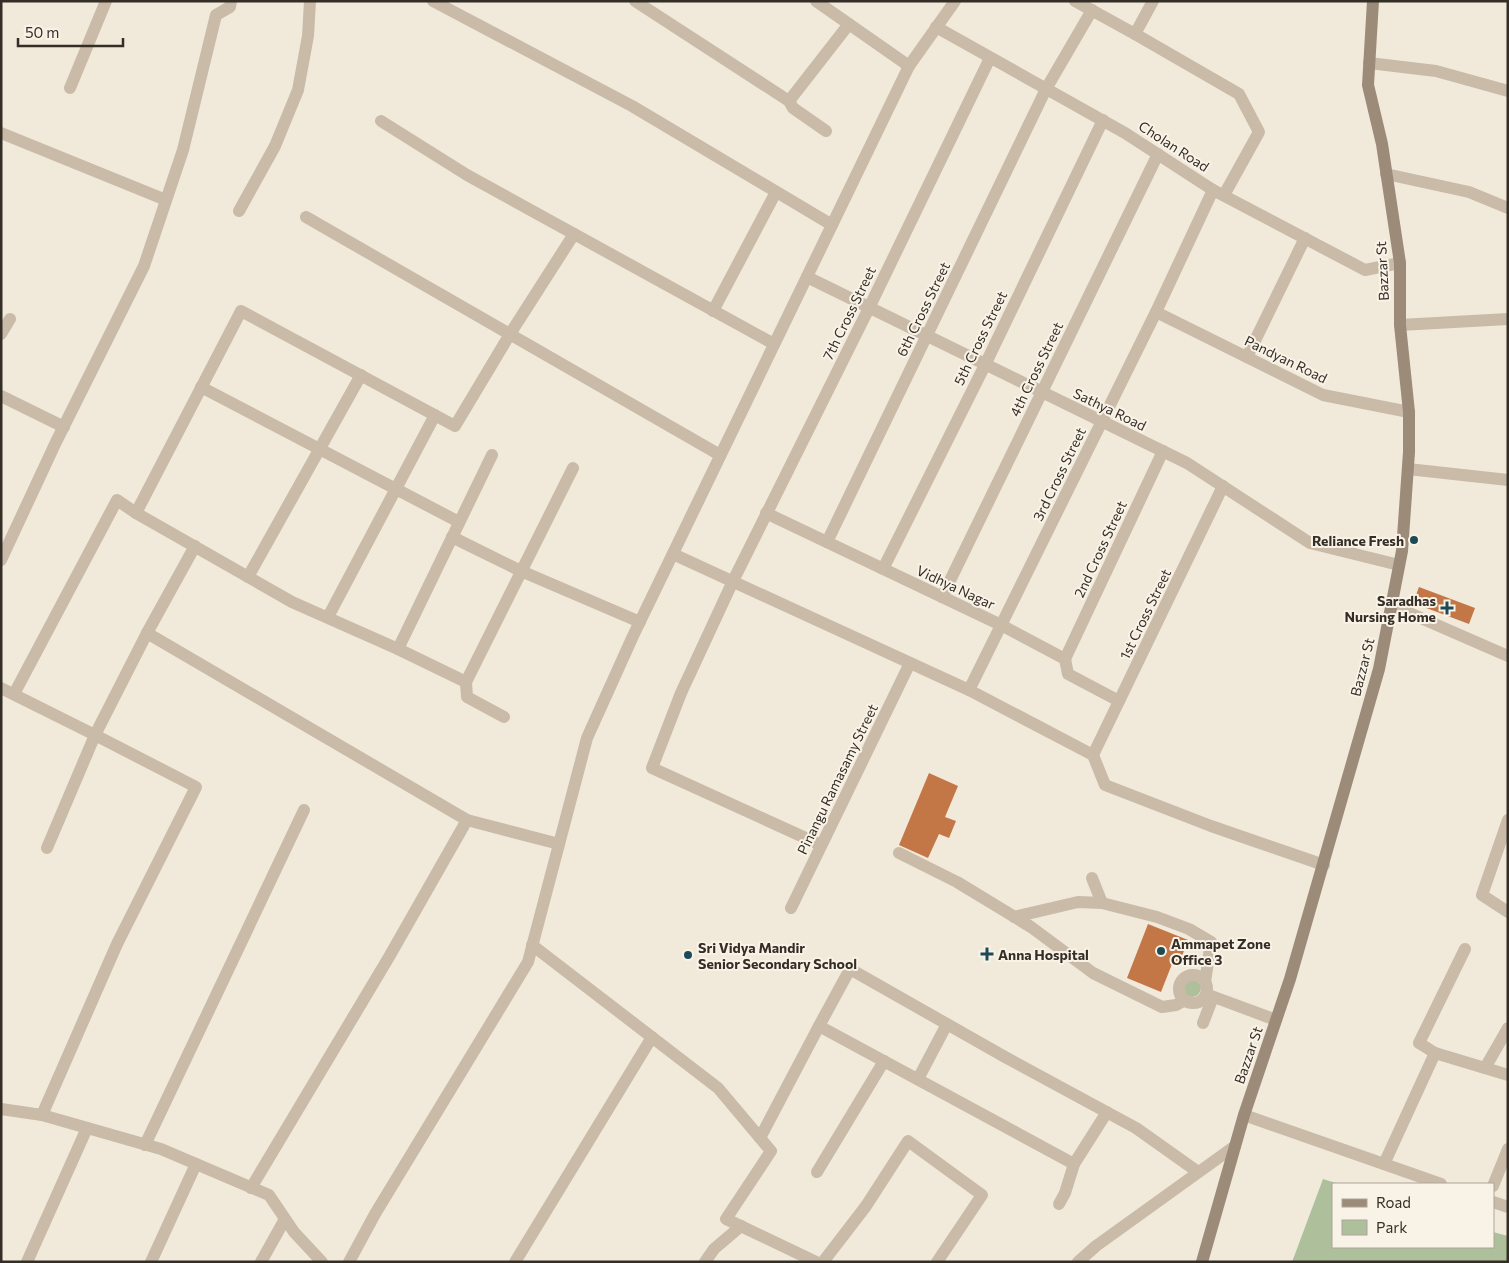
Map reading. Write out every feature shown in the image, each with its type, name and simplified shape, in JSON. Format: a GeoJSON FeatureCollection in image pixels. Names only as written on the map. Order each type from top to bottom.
{"type":"FeatureCollection","features":[{"type":"Feature","properties":{"kind":"main road","name":"Bazzar St"},"geometry":{"type":"LineString","coordinates":[[1202,1262],[1244,1115],[1290,979],[1324,865],[1379,668],[1402,552],[1408,468],[1409,412],[1400,326],[1400,263],[1382,144],[1368,85],[1373,1]]}},
{"type":"Feature","properties":{"kind":"street"},"geometry":{"type":"LineString","coordinates":[[70,88],[106,1]]}},
{"type":"Feature","properties":{"kind":"street"},"geometry":{"type":"LineString","coordinates":[[1,560],[64,427],[144,266],[183,150],[216,15],[230,7],[231,1]]}},
{"type":"Feature","properties":{"kind":"street"},"geometry":{"type":"LineString","coordinates":[[239,211],[275,146],[298,90],[308,36],[310,1]]}},
{"type":"Feature","properties":{"kind":"street"},"geometry":{"type":"LineString","coordinates":[[432,1],[632,106],[832,225]]}},
{"type":"Feature","properties":{"kind":"street"},"geometry":{"type":"LineString","coordinates":[[635,1],[790,102],[794,108],[826,131]]}},
{"type":"Feature","properties":{"kind":"street"},"geometry":{"type":"LineString","coordinates":[[816,1],[909,66]]}},
{"type":"Feature","properties":{"kind":"street"},"geometry":{"type":"LineString","coordinates":[[349,1262],[380,1205],[528,962],[587,738],[640,622],[909,66],[955,1]]}},
{"type":"Feature","properties":{"kind":"street"},"geometry":{"type":"LineString","coordinates":[[1076,1],[1135,34],[1153,1]]}},
{"type":"Feature","properties":{"kind":"street","name":"6th Cross Street"},"geometry":{"type":"LineString","coordinates":[[827,542],[1046,88],[1092,10]]}},
{"type":"Feature","properties":{"kind":"street"},"geometry":{"type":"LineString","coordinates":[[790,102],[849,24]]}},
{"type":"Feature","properties":{"kind":"street","name":"Cholan Road"},"geometry":{"type":"LineString","coordinates":[[936,27],[1103,120],[1219,193],[1365,270],[1400,263]]}},
{"type":"Feature","properties":{"kind":"street","name":"3rd Cross Street"},"geometry":{"type":"LineString","coordinates":[[969,690],[1156,312],[1219,193],[1259,132],[1239,94],[1135,34]]}},
{"type":"Feature","properties":{"kind":"street","name":"7th Cross Street"},"geometry":{"type":"LineString","coordinates":[[821,845],[652,768],[681,694],[733,581],[869,308],[990,58]]}},
{"type":"Feature","properties":{"kind":"street"},"geometry":{"type":"LineString","coordinates":[[1369,63],[1436,71],[1508,91]]}},
{"type":"Feature","properties":{"kind":"street","name":"5th Cross Street"},"geometry":{"type":"LineString","coordinates":[[883,569],[1103,120]]}},
{"type":"Feature","properties":{"kind":"street"},"geometry":{"type":"LineString","coordinates":[[381,121],[467,175],[774,344]]}},
{"type":"Feature","properties":{"kind":"street"},"geometry":{"type":"LineString","coordinates":[[1,133],[166,200]]}},
{"type":"Feature","properties":{"kind":"street","name":"4th Cross Street"},"geometry":{"type":"LineString","coordinates":[[942,597],[1158,154]]}},
{"type":"Feature","properties":{"kind":"street"},"geometry":{"type":"LineString","coordinates":[[1386,174],[1469,192],[1508,208]]}},
{"type":"Feature","properties":{"kind":"street"},"geometry":{"type":"LineString","coordinates":[[713,311],[776,192]]}},
{"type":"Feature","properties":{"kind":"street"},"geometry":{"type":"LineString","coordinates":[[306,218],[720,456]]}},
{"type":"Feature","properties":{"kind":"street"},"geometry":{"type":"LineString","coordinates":[[136,513],[241,311],[454,426],[574,234]]}},
{"type":"Feature","properties":{"kind":"street"},"geometry":{"type":"LineString","coordinates":[[1247,357],[1305,238]]}},
{"type":"Feature","properties":{"kind":"street","name":"Sathya Road"},"geometry":{"type":"LineString","coordinates":[[807,277],[1187,463],[1310,544],[1399,566]]}},
{"type":"Feature","properties":{"kind":"street","name":"Pandyan Road"},"geometry":{"type":"LineString","coordinates":[[1156,312],[1323,395],[1409,412]]}},
{"type":"Feature","properties":{"kind":"street"},"geometry":{"type":"LineString","coordinates":[[1,334],[10,320]]}},
{"type":"Feature","properties":{"kind":"street"},"geometry":{"type":"LineString","coordinates":[[1400,326],[1508,320]]}},
{"type":"Feature","properties":{"kind":"street"},"geometry":{"type":"LineString","coordinates":[[248,577],[361,375]]}},
{"type":"Feature","properties":{"kind":"street"},"geometry":{"type":"LineString","coordinates":[[201,387],[459,522]]}},
{"type":"Feature","properties":{"kind":"street"},"geometry":{"type":"LineString","coordinates":[[1,396],[64,427]]}},
{"type":"Feature","properties":{"kind":"street"},"geometry":{"type":"LineString","coordinates":[[328,617],[435,415]]}},
{"type":"Feature","properties":{"kind":"street","name":"2nd Cross Street"},"geometry":{"type":"LineString","coordinates":[[1065,659],[1163,452]]}},
{"type":"Feature","properties":{"kind":"street"},"geometry":{"type":"LineString","coordinates":[[398,648],[492,455]]}},
{"type":"Feature","properties":{"kind":"street"},"geometry":{"type":"LineString","coordinates":[[504,717],[467,697],[466,682],[573,468]]}},
{"type":"Feature","properties":{"kind":"street"},"geometry":{"type":"LineString","coordinates":[[1408,468],[1508,480]]}},
{"type":"Feature","properties":{"kind":"street","name":"1st Cross Street"},"geometry":{"type":"LineString","coordinates":[[1093,755],[1223,486]]}},
{"type":"Feature","properties":{"kind":"street"},"geometry":{"type":"LineString","coordinates":[[14,694],[117,500],[136,513],[292,602],[398,648],[466,682]]}},
{"type":"Feature","properties":{"kind":"street","name":"Vidhya Nagar"},"geometry":{"type":"LineString","coordinates":[[766,513],[1001,625],[1065,659]]}},
{"type":"Feature","properties":{"kind":"street"},"geometry":{"type":"LineString","coordinates":[[452,537],[521,571],[640,622]]}},
{"type":"Feature","properties":{"kind":"street"},"geometry":{"type":"LineString","coordinates":[[47,848],[95,735],[147,633],[195,546]]}},
{"type":"Feature","properties":{"kind":"street"},"geometry":{"type":"LineString","coordinates":[[673,554],[969,690],[1093,755],[1105,785],[1211,826],[1324,865]]}},
{"type":"Feature","properties":{"kind":"street"},"geometry":{"type":"LineString","coordinates":[[1391,606],[1508,656]]}},
{"type":"Feature","properties":{"kind":"street"},"geometry":{"type":"LineString","coordinates":[[147,633],[467,820],[559,844]]}},
{"type":"Feature","properties":{"kind":"street"},"geometry":{"type":"LineString","coordinates":[[1065,659],[1068,674],[1119,701]]}},
{"type":"Feature","properties":{"kind":"street","name":"Pinangu Ramasamy Street"},"geometry":{"type":"LineString","coordinates":[[791,908],[910,663]]}},
{"type":"Feature","properties":{"kind":"street"},"geometry":{"type":"LineString","coordinates":[[1,688],[196,788],[117,944],[42,1115]]}},
{"type":"Feature","properties":{"kind":"street"},"geometry":{"type":"LineString","coordinates":[[145,1144],[304,810]]}},
{"type":"Feature","properties":{"kind":"street"},"geometry":{"type":"LineString","coordinates":[[251,1188],[388,958],[467,820]]}},
{"type":"Feature","properties":{"kind":"street"},"geometry":{"type":"LineString","coordinates":[[1508,820],[1482,895],[1508,912]]}},
{"type":"Feature","properties":{"kind":"street"},"geometry":{"type":"LineString","coordinates":[[898,852],[957,882],[1031,927],[1093,973],[1162,1007],[1176,1005],[1185,1000]]}},
{"type":"Feature","properties":{"kind":"street"},"geometry":{"type":"LineString","coordinates":[[1092,878],[1102,903]]}},
{"type":"Feature","properties":{"kind":"street"},"geometry":{"type":"LineString","coordinates":[[1014,917],[1078,902],[1102,903],[1157,917],[1189,929],[1211,942],[1208,991],[1203,1023]]}},
{"type":"Feature","properties":{"kind":"street"},"geometry":{"type":"LineString","coordinates":[[532,945],[718,1088],[771,1151],[726,1219],[816,1262]]}},
{"type":"Feature","properties":{"kind":"street"},"geometry":{"type":"LineString","coordinates":[[1465,949],[1419,1043],[1435,1053],[1508,1075]]}},
{"type":"Feature","properties":{"kind":"street"},"geometry":{"type":"LineString","coordinates":[[760,1138],[850,969],[1136,1128],[1198,1172]]}},
{"type":"Feature","properties":{"kind":"street"},"geometry":{"type":"LineString","coordinates":[[1208,991],[1202,999],[1194,1003],[1182,997],[1179,988],[1182,980],[1194,975],[1202,979],[1208,991],[1276,1020]]}},
{"type":"Feature","properties":{"kind":"street"},"geometry":{"type":"LineString","coordinates":[[918,1080],[947,1024]]}},
{"type":"Feature","properties":{"kind":"street"},"geometry":{"type":"LineString","coordinates":[[819,1026],[1074,1164]]}},
{"type":"Feature","properties":{"kind":"street"},"geometry":{"type":"LineString","coordinates":[[1485,1068],[1508,1028]]}},
{"type":"Feature","properties":{"kind":"street"},"geometry":{"type":"LineString","coordinates":[[515,1262],[652,1037]]}},
{"type":"Feature","properties":{"kind":"street"},"geometry":{"type":"LineString","coordinates":[[1384,1164],[1435,1053]]}},
{"type":"Feature","properties":{"kind":"street"},"geometry":{"type":"LineString","coordinates":[[818,1172],[884,1061]]}},
{"type":"Feature","properties":{"kind":"street"},"geometry":{"type":"LineString","coordinates":[[1,1109],[42,1115],[161,1149],[269,1196],[294,1232],[322,1262]]}},
{"type":"Feature","properties":{"kind":"street"},"geometry":{"type":"LineString","coordinates":[[1059,1204],[1065,1194],[1074,1164],[1107,1112]]}},
{"type":"Feature","properties":{"kind":"street"},"geometry":{"type":"LineString","coordinates":[[1244,1115],[1438,1183]]}},
{"type":"Feature","properties":{"kind":"street"},"geometry":{"type":"LineString","coordinates":[[27,1262],[87,1128]]}},
{"type":"Feature","properties":{"kind":"street"},"geometry":{"type":"LineString","coordinates":[[823,1262],[866,1206],[908,1141],[982,1195],[937,1262]]}},
{"type":"Feature","properties":{"kind":"street"},"geometry":{"type":"LineString","coordinates":[[1078,1262],[1096,1246],[1235,1146]]}},
{"type":"Feature","properties":{"kind":"street"},"geometry":{"type":"LineString","coordinates":[[1494,1184],[1508,1149]]}},
{"type":"Feature","properties":{"kind":"street"},"geometry":{"type":"LineString","coordinates":[[151,1262],[196,1164]]}},
{"type":"Feature","properties":{"kind":"street"},"geometry":{"type":"LineString","coordinates":[[1494,1202],[1508,1207]]}},
{"type":"Feature","properties":{"kind":"street"},"geometry":{"type":"LineString","coordinates":[[261,1262],[285,1219]]}},
{"type":"Feature","properties":{"kind":"street"},"geometry":{"type":"LineString","coordinates":[[704,1262],[714,1249],[741,1226]]}},
{"type":"Feature","properties":{"kind":"green space"},"geometry":{"type":"Polygon","coordinates":[[[1188,979],[1196,979],[1201,984],[1199,995],[1188,997],[1183,992],[1183,984],[1188,979]]]}},
{"type":"Feature","properties":{"kind":"green space"},"geometry":{"type":"Polygon","coordinates":[[[1323,1179],[1336,1183],[1332,1183],[1332,1248],[1494,1248],[1494,1232],[1508,1236],[1508,1262],[1292,1262],[1323,1179]]]}},
{"type":"Feature","properties":{"kind":"building"},"geometry":{"type":"Polygon","coordinates":[[[1419,587],[1475,608],[1469,624],[1413,603],[1419,587]]]}},
{"type":"Feature","properties":{"kind":"building"},"geometry":{"type":"Polygon","coordinates":[[[929,773],[958,786],[945,817],[956,821],[949,838],[939,834],[928,858],[899,845],[929,773]]]}},
{"type":"Feature","properties":{"kind":"building","name":"Ammapet Zone Office 3"},"geometry":{"type":"Polygon","coordinates":[[[1148,924],[1188,940],[1178,967],[1172,964],[1161,992],[1127,978],[1148,924]]]}},
{"type":"Feature","properties":{"kind":"place","name":"Reliance Fresh"},"geometry":{"type":"Point","coordinates":[1414,540]}},
{"type":"Feature","properties":{"kind":"place","name":"Saradhas Nursing Home"},"geometry":{"type":"Point","coordinates":[1447,608]}},
{"type":"Feature","properties":{"kind":"place","name":"Ammapet Zone Office 3"},"geometry":{"type":"Point","coordinates":[1161,951]}},
{"type":"Feature","properties":{"kind":"place","name":"Anna Hospital"},"geometry":{"type":"Point","coordinates":[987,954]}},
{"type":"Feature","properties":{"kind":"place","name":"Sri Vidya Mandir Senior Secondary School"},"geometry":{"type":"Point","coordinates":[688,955]}}]}
